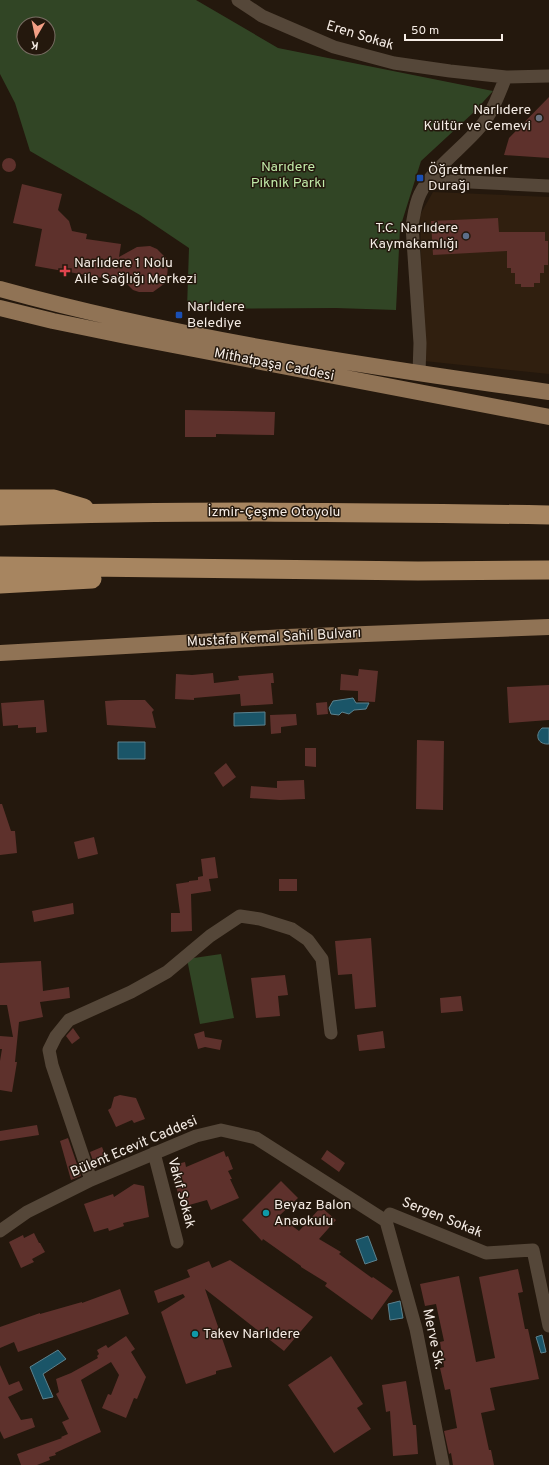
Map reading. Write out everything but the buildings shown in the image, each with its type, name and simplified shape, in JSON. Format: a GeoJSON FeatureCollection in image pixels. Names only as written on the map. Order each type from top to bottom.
{"type":"FeatureCollection","features":[{"type":"Feature","properties":{"kind":"highway"},"geometry":{"type":"LineString","coordinates":[[0,500],[54,499],[103,513]]}},
{"type":"Feature","properties":{"kind":"highway","name":"İzmir-Çeşme Otoyolu"},"geometry":{"type":"LineString","coordinates":[[0,516],[103,513],[354,512],[549,515]]}},
{"type":"Feature","properties":{"kind":"highway"},"geometry":{"type":"LineString","coordinates":[[0,566],[418,571]]}},
{"type":"Feature","properties":{"kind":"highway"},"geometry":{"type":"LineString","coordinates":[[0,584],[82,580],[418,571],[549,570]]}},
{"type":"Feature","properties":{"kind":"main road","name":"Mithatpaşa Caddesi"},"geometry":{"type":"LineString","coordinates":[[0,289],[100,315],[227,341],[303,355],[549,392]]}},
{"type":"Feature","properties":{"kind":"main road","name":"Mithatpaşa Caddesi"},"geometry":{"type":"LineString","coordinates":[[0,308],[126,336],[549,417]]}},
{"type":"Feature","properties":{"kind":"main road","name":"Mustafa Kemal Sahil Bulvarı"},"geometry":{"type":"LineString","coordinates":[[0,653],[287,637],[549,627]]}},
{"type":"Feature","properties":{"kind":"street","name":"Eren Sokak"},"geometry":{"type":"LineString","coordinates":[[238,0],[262,16],[334,47],[394,63],[506,77],[549,76]]}},
{"type":"Feature","properties":{"kind":"street"},"geometry":{"type":"LineString","coordinates":[[419,373],[420,343],[412,226],[414,211],[420,193],[429,180],[482,126],[489,115],[506,77]]}},
{"type":"Feature","properties":{"kind":"street"},"geometry":{"type":"LineString","coordinates":[[429,180],[549,186]]}},
{"type":"Feature","properties":{"kind":"street"},"geometry":{"type":"LineString","coordinates":[[91,1180],[52,1065],[49,1050],[56,1036],[69,1020],[131,992],[167,972],[210,936],[240,916],[260,918],[292,929],[308,940],[322,959],[331,1033]]}},
{"type":"Feature","properties":{"kind":"street","name":"Bülent Ecevit Caddesi"},"geometry":{"type":"LineString","coordinates":[[0,1231],[27,1212],[91,1180],[196,1136],[222,1130],[256,1138],[386,1221]]}},
{"type":"Feature","properties":{"kind":"street","name":"Vakıf Sokak"},"geometry":{"type":"LineString","coordinates":[[154,1153],[177,1242]]}},
{"type":"Feature","properties":{"kind":"street","name":"Sergen Sokak"},"geometry":{"type":"LineString","coordinates":[[386,1221],[390,1214],[486,1253],[533,1250],[549,1326]]}},
{"type":"Feature","properties":{"kind":"street","name":"Merve Sk."},"geometry":{"type":"LineString","coordinates":[[386,1221],[416,1328],[443,1465]]}},
{"type":"Feature","properties":{"kind":"shaded area"},"geometry":{"type":"Polygon","coordinates":[[[433,192],[549,197],[549,374],[424,361],[420,215],[433,192]]]}},
{"type":"Feature","properties":{"kind":"green space","name":"Narıdere Piknik Parkı"},"geometry":{"type":"Polygon","coordinates":[[[0,0],[196,0],[278,48],[493,91],[474,112],[421,161],[400,228],[396,310],[336,308],[187,309],[189,248],[140,215],[30,151],[15,103],[0,74],[0,0]]]}},
{"type":"Feature","properties":{"kind":"green space"},"geometry":{"type":"Polygon","coordinates":[[[221,954],[234,1018],[200,1024],[187,959],[221,954]]]}},
{"type":"Feature","properties":{"kind":"water"},"geometry":{"type":"Polygon","coordinates":[[[353,698],[356,703],[369,703],[366,709],[354,710],[349,714],[342,712],[339,715],[331,714],[329,708],[333,701],[353,698]]]}},
{"type":"Feature","properties":{"kind":"water"},"geometry":{"type":"Polygon","coordinates":[[[265,712],[265,725],[234,726],[234,713],[265,712]]]}},
{"type":"Feature","properties":{"kind":"water"},"geometry":{"type":"Polygon","coordinates":[[[542,728],[549,728],[549,744],[542,743],[538,739],[538,734],[542,728]]]}},
{"type":"Feature","properties":{"kind":"water"},"geometry":{"type":"Polygon","coordinates":[[[118,742],[145,742],[145,759],[118,759],[118,742]]]}},
{"type":"Feature","properties":{"kind":"water"},"geometry":{"type":"Polygon","coordinates":[[[368,1236],[377,1260],[365,1264],[356,1240],[368,1236]]]}},
{"type":"Feature","properties":{"kind":"water"},"geometry":{"type":"Polygon","coordinates":[[[400,1301],[403,1318],[390,1320],[388,1304],[400,1301]]]}},
{"type":"Feature","properties":{"kind":"water"},"geometry":{"type":"Polygon","coordinates":[[[542,1335],[546,1352],[541,1353],[536,1337],[542,1335]]]}},
{"type":"Feature","properties":{"kind":"water"},"geometry":{"type":"Polygon","coordinates":[[[58,1350],[66,1359],[43,1374],[53,1397],[43,1399],[30,1367],[58,1350]]]}},
{"type":"Feature","properties":{"kind":"place","name":"Narlıdere Kültür ve Cemevi"},"geometry":{"type":"Point","coordinates":[539,118]}},
{"type":"Feature","properties":{"kind":"place","name":"Öğretmenler Durağı"},"geometry":{"type":"Point","coordinates":[420,178]}},
{"type":"Feature","properties":{"kind":"place","name":"T.C. Narlıdere Kaymakamlığı"},"geometry":{"type":"Point","coordinates":[466,236]}},
{"type":"Feature","properties":{"kind":"place","name":"Narlıdere 1 Nolu Aile Sağlığı Merkezi"},"geometry":{"type":"Point","coordinates":[65,271]}},
{"type":"Feature","properties":{"kind":"place","name":"Narlıdere Belediye"},"geometry":{"type":"Point","coordinates":[179,315]}},
{"type":"Feature","properties":{"kind":"place","name":"Beyaz Balon Anaokulu"},"geometry":{"type":"Point","coordinates":[266,1213]}},
{"type":"Feature","properties":{"kind":"place","name":"Takev Narlıdere"},"geometry":{"type":"Point","coordinates":[195,1334]}}]}
